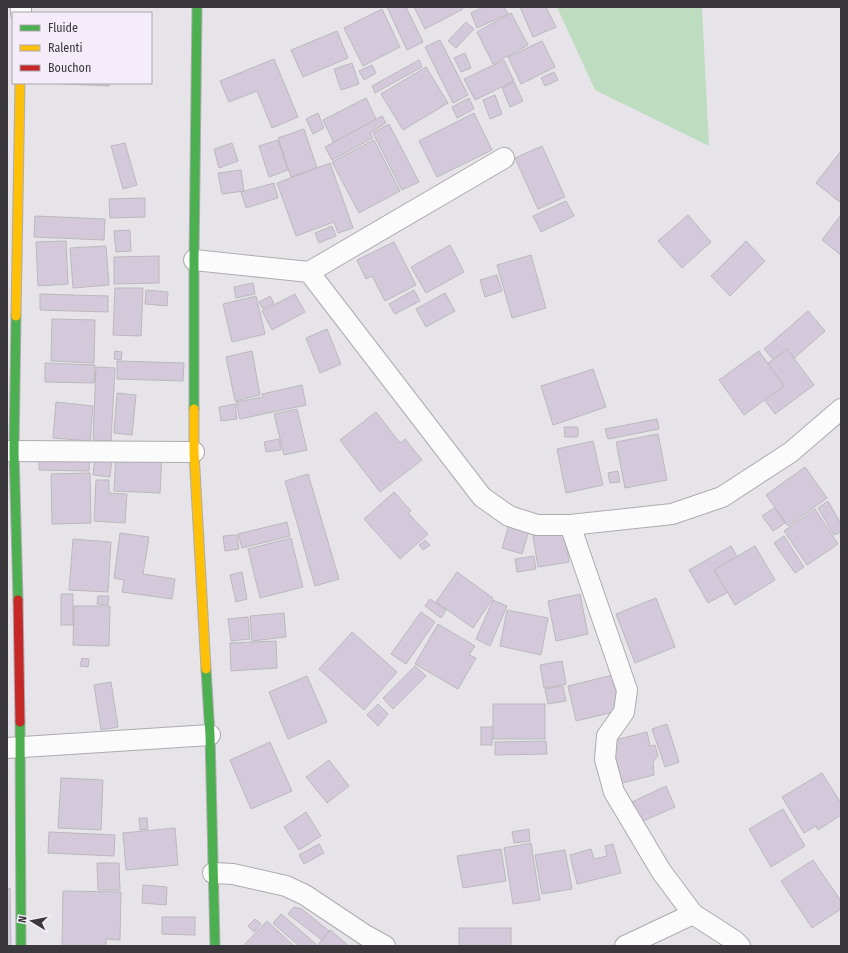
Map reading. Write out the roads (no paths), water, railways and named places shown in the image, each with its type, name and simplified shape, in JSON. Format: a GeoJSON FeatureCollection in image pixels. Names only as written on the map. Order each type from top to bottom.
{"type":"FeatureCollection","features":[{"type":"Feature","properties":{"kind":"street"},"geometry":{"type":"LineString","coordinates":[[197,7],[194,260],[194,452],[210,735],[215,946]]}},
{"type":"Feature","properties":{"kind":"street"},"geometry":{"type":"LineString","coordinates":[[20,84],[10,451],[14,748],[21,946]]}},
{"type":"Feature","properties":{"kind":"street"},"geometry":{"type":"LineString","coordinates":[[194,260],[309,272],[504,158]]}},
{"type":"Feature","properties":{"kind":"street"},"geometry":{"type":"LineString","coordinates":[[309,272],[482,497],[509,516],[537,524],[570,524],[672,514],[722,497],[791,452],[841,409]]}},
{"type":"Feature","properties":{"kind":"street"},"geometry":{"type":"LineString","coordinates":[[10,451],[194,452]]}},
{"type":"Feature","properties":{"kind":"street"},"geometry":{"type":"LineString","coordinates":[[570,524],[627,690],[624,712],[607,736],[605,758],[614,792],[661,871],[693,914],[740,946]]}},
{"type":"Feature","properties":{"kind":"street"},"geometry":{"type":"LineString","coordinates":[[14,748],[210,735]]}},
{"type":"Feature","properties":{"kind":"street"},"geometry":{"type":"LineString","coordinates":[[213,873],[233,874],[286,886],[305,895],[365,935],[385,946]]}},
{"type":"Feature","properties":{"kind":"street"},"geometry":{"type":"LineString","coordinates":[[624,946],[693,914]]}}]}
